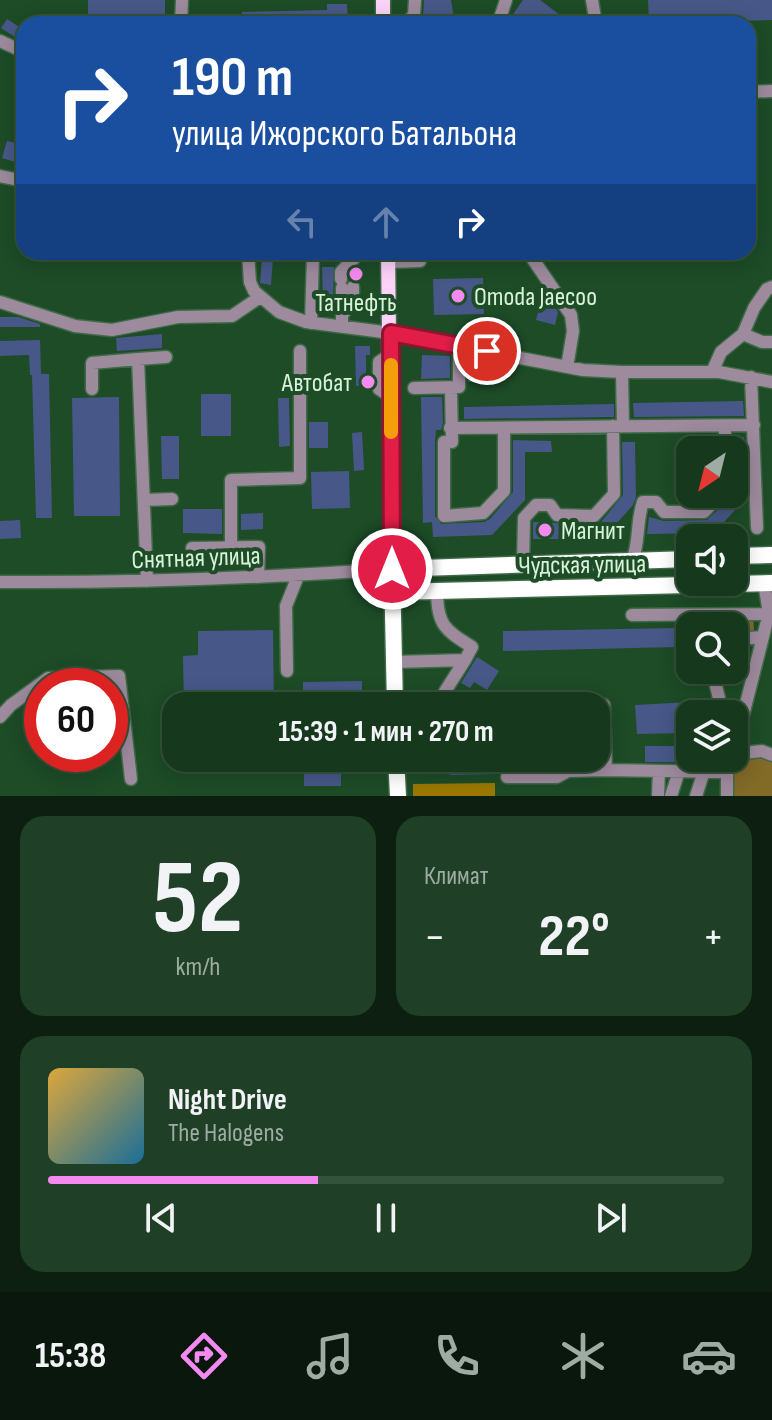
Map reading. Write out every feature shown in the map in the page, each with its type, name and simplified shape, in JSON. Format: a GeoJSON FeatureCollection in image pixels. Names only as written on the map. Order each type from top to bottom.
{"type":"FeatureCollection","features":[{"type":"Feature","properties":{"kind":"highway"},"geometry":{"type":"LineString","coordinates":[[748,556],[772,555]]}},
{"type":"Feature","properties":{"kind":"highway","name":"Чудская улица"},"geometry":{"type":"LineString","coordinates":[[392,569],[676,559]]}},
{"type":"Feature","properties":{"kind":"highway"},"geometry":{"type":"LineString","coordinates":[[392,569],[395,692]]}},
{"type":"Feature","properties":{"kind":"highway","name":"Чудская улица"},"geometry":{"type":"LineString","coordinates":[[393,592],[768,583]]}},
{"type":"Feature","properties":{"kind":"highway"},"geometry":{"type":"LineString","coordinates":[[397,772],[398,796]]}},
{"type":"Feature","properties":{"kind":"main road"},"geometry":{"type":"LineString","coordinates":[[388,260],[392,569]]}},
{"type":"Feature","properties":{"kind":"street"},"geometry":{"type":"LineString","coordinates":[[249,260],[250,282],[260,297],[279,312],[311,323],[342,320],[391,333],[567,367],[622,372],[712,372],[772,382]]}},
{"type":"Feature","properties":{"kind":"street"},"geometry":{"type":"LineString","coordinates":[[311,323],[313,260]]}},
{"type":"Feature","properties":{"kind":"street"},"geometry":{"type":"LineString","coordinates":[[342,320],[353,304],[341,272],[349,260]]}},
{"type":"Feature","properties":{"kind":"street"},"geometry":{"type":"LineString","coordinates":[[533,260],[571,315],[573,331],[567,367]]}},
{"type":"Feature","properties":{"kind":"street"},"geometry":{"type":"LineString","coordinates":[[712,372],[721,352],[743,334],[754,308],[767,289],[772,287]]}},
{"type":"Feature","properties":{"kind":"street"},"geometry":{"type":"LineString","coordinates":[[0,302],[75,326],[112,330],[178,317],[232,316],[260,297]]}},
{"type":"Feature","properties":{"kind":"street"},"geometry":{"type":"LineString","coordinates":[[743,334],[762,342],[772,342]]}},
{"type":"Feature","properties":{"kind":"street"},"geometry":{"type":"LineString","coordinates":[[414,388],[459,387],[459,345]]}},
{"type":"Feature","properties":{"kind":"street"},"geometry":{"type":"LineString","coordinates":[[231,547],[231,480],[300,478],[300,351]]}},
{"type":"Feature","properties":{"kind":"street"},"geometry":{"type":"LineString","coordinates":[[92,389],[92,363],[166,357]]}},
{"type":"Feature","properties":{"kind":"street"},"geometry":{"type":"LineString","coordinates":[[138,359],[147,581]]}},
{"type":"Feature","properties":{"kind":"street"},"geometry":{"type":"LineString","coordinates":[[523,566],[524,518],[536,505],[550,505],[557,515],[594,516],[614,494],[622,372]]}},
{"type":"Feature","properties":{"kind":"street"},"geometry":{"type":"LineString","coordinates":[[751,377],[757,528]]}},
{"type":"Feature","properties":{"kind":"street"},"geometry":{"type":"LineString","coordinates":[[451,388],[452,442],[444,442],[444,516],[483,513],[504,491],[504,428]]}},
{"type":"Feature","properties":{"kind":"street"},"geometry":{"type":"LineString","coordinates":[[450,428],[754,425]]}},
{"type":"Feature","properties":{"kind":"street"},"geometry":{"type":"LineString","coordinates":[[725,426],[725,436]]}},
{"type":"Feature","properties":{"kind":"street"},"geometry":{"type":"LineString","coordinates":[[144,500],[172,499]]}},
{"type":"Feature","properties":{"kind":"street"},"geometry":{"type":"LineString","coordinates":[[632,561],[638,547],[638,517],[643,502],[656,502],[664,512],[704,512],[708,508]]}},
{"type":"Feature","properties":{"kind":"street"},"geometry":{"type":"LineString","coordinates":[[192,548],[259,547],[258,577]]}},
{"type":"Feature","properties":{"kind":"street","name":"Снятная улица"},"geometry":{"type":"LineString","coordinates":[[0,582],[298,576],[392,569]]}},
{"type":"Feature","properties":{"kind":"street"},"geometry":{"type":"LineString","coordinates":[[287,671],[286,606],[298,576]]}},
{"type":"Feature","properties":{"kind":"street"},"geometry":{"type":"LineString","coordinates":[[747,700],[770,614],[768,583]]}},
{"type":"Feature","properties":{"kind":"street"},"geometry":{"type":"LineString","coordinates":[[437,591],[439,619],[445,628],[472,647],[445,692]]}},
{"type":"Feature","properties":{"kind":"street"},"geometry":{"type":"LineString","coordinates":[[632,615],[676,613]]}},
{"type":"Feature","properties":{"kind":"street"},"geometry":{"type":"LineString","coordinates":[[748,614],[770,614]]}},
{"type":"Feature","properties":{"kind":"street"},"geometry":{"type":"LineString","coordinates":[[748,638],[763,637]]}},
{"type":"Feature","properties":{"kind":"street"},"geometry":{"type":"LineString","coordinates":[[394,662],[465,660]]}},
{"type":"Feature","properties":{"kind":"street"},"geometry":{"type":"LineString","coordinates":[[0,717],[48,678],[119,676],[131,779]]}},
{"type":"Feature","properties":{"kind":"street"},"geometry":{"type":"LineString","coordinates":[[748,752],[762,751],[772,755]]}},
{"type":"Feature","properties":{"kind":"street"},"geometry":{"type":"LineString","coordinates":[[610,770],[676,771]]}},
{"type":"Feature","properties":{"kind":"street"},"geometry":{"type":"LineString","coordinates":[[658,796],[659,771]]}},
{"type":"Feature","properties":{"kind":"street"},"geometry":{"type":"LineString","coordinates":[[507,777],[557,777],[566,772]]}},
{"type":"Feature","properties":{"kind":"street"},"geometry":{"type":"LineString","coordinates":[[671,796],[679,772]]}},
{"type":"Feature","properties":{"kind":"street"},"geometry":{"type":"LineString","coordinates":[[696,796],[704,772]]}},
{"type":"Feature","properties":{"kind":"street"},"geometry":{"type":"LineString","coordinates":[[726,793],[727,772]]}},
{"type":"Feature","properties":{"kind":"shaded area"},"geometry":{"type":"Polygon","coordinates":[[[748,614],[753,614],[754,631],[748,636],[748,614]]]}},
{"type":"Feature","properties":{"kind":"shaded area"},"geometry":{"type":"Polygon","coordinates":[[[760,755],[772,760],[772,796],[730,796],[730,772],[748,772],[748,757],[760,755]]]}},
{"type":"Feature","properties":{"kind":"shaded area"},"geometry":{"type":"Polygon","coordinates":[[[495,783],[495,796],[413,796],[413,784],[495,783]]]}},
{"type":"Feature","properties":{"kind":"building"},"geometry":{"type":"Polygon","coordinates":[[[88,0],[165,0],[165,16],[88,16],[88,0]]]}},
{"type":"Feature","properties":{"kind":"building"},"geometry":{"type":"Polygon","coordinates":[[[424,0],[451,0],[454,16],[423,16],[424,0]]]}},
{"type":"Feature","properties":{"kind":"building"},"geometry":{"type":"Polygon","coordinates":[[[523,0],[540,0],[560,15],[559,16],[512,16],[523,0]]]}},
{"type":"Feature","properties":{"kind":"building"},"geometry":{"type":"Polygon","coordinates":[[[648,0],[772,0],[772,20],[756,20],[756,16],[649,16],[648,0]]]}},
{"type":"Feature","properties":{"kind":"building"},"geometry":{"type":"Polygon","coordinates":[[[327,4],[347,4],[348,16],[242,16],[242,12],[327,10],[327,4]]]}},
{"type":"Feature","properties":{"kind":"building"},"geometry":{"type":"Polygon","coordinates":[[[7,19],[16,25],[16,38],[1,28],[7,19]]]}},
{"type":"Feature","properties":{"kind":"building"},"geometry":{"type":"Polygon","coordinates":[[[7,141],[16,143],[16,162],[2,158],[7,141]]]}},
{"type":"Feature","properties":{"kind":"building"},"geometry":{"type":"Polygon","coordinates":[[[262,260],[273,260],[271,285],[260,283],[262,260]]]}},
{"type":"Feature","properties":{"kind":"building"},"geometry":{"type":"Polygon","coordinates":[[[322,267],[334,267],[333,299],[323,299],[322,267]]]}},
{"type":"Feature","properties":{"kind":"building","name":"Omoda Jaecoo"},"geometry":{"type":"Polygon","coordinates":[[[483,278],[484,314],[434,315],[433,279],[483,278]]]}},
{"type":"Feature","properties":{"kind":"building"},"geometry":{"type":"Polygon","coordinates":[[[540,305],[556,309],[555,325],[536,320],[540,305]]]}},
{"type":"Feature","properties":{"kind":"building"},"geometry":{"type":"Polygon","coordinates":[[[0,317],[18,317],[40,324],[40,327],[0,327],[0,317]]]}},
{"type":"Feature","properties":{"kind":"building"},"geometry":{"type":"Polygon","coordinates":[[[162,334],[162,348],[117,351],[116,338],[162,334]]]}},
{"type":"Feature","properties":{"kind":"building"},"geometry":{"type":"Polygon","coordinates":[[[40,340],[41,374],[49,374],[52,518],[36,518],[29,355],[0,356],[0,341],[40,340]]]}},
{"type":"Feature","properties":{"kind":"building"},"geometry":{"type":"Polygon","coordinates":[[[355,346],[370,346],[370,355],[366,355],[366,375],[370,375],[370,385],[356,386],[355,346]]]}},
{"type":"Feature","properties":{"kind":"building"},"geometry":{"type":"Polygon","coordinates":[[[422,355],[450,356],[450,378],[421,379],[422,355]]]}},
{"type":"Feature","properties":{"kind":"building"},"geometry":{"type":"Polygon","coordinates":[[[468,361],[479,362],[478,382],[468,382],[468,361]]]}},
{"type":"Feature","properties":{"kind":"building"},"geometry":{"type":"Polygon","coordinates":[[[201,394],[231,394],[231,436],[201,436],[201,394]]]}},
{"type":"Feature","properties":{"kind":"building"},"geometry":{"type":"Polygon","coordinates":[[[119,397],[120,516],[74,516],[72,398],[119,397]]]}},
{"type":"Feature","properties":{"kind":"building"},"geometry":{"type":"Polygon","coordinates":[[[421,397],[442,397],[443,423],[441,430],[436,430],[435,442],[435,516],[441,524],[490,519],[513,492],[513,440],[551,441],[552,452],[525,452],[525,500],[492,535],[433,537],[432,522],[423,523],[421,397]]]}},
{"type":"Feature","properties":{"kind":"building"},"geometry":{"type":"Polygon","coordinates":[[[278,398],[289,398],[290,446],[279,447],[278,398]]]}},
{"type":"Feature","properties":{"kind":"building"},"geometry":{"type":"Polygon","coordinates":[[[743,401],[744,416],[634,417],[633,403],[743,401]]]}},
{"type":"Feature","properties":{"kind":"building"},"geometry":{"type":"Polygon","coordinates":[[[614,404],[614,417],[464,419],[464,407],[614,404]]]}},
{"type":"Feature","properties":{"kind":"building"},"geometry":{"type":"Polygon","coordinates":[[[309,422],[328,422],[328,448],[309,448],[309,422]]]}},
{"type":"Feature","properties":{"kind":"building"},"geometry":{"type":"Polygon","coordinates":[[[362,432],[364,470],[354,471],[352,433],[362,432]]]}},
{"type":"Feature","properties":{"kind":"building"},"geometry":{"type":"Polygon","coordinates":[[[161,436],[179,436],[179,479],[162,479],[161,436]]]}},
{"type":"Feature","properties":{"kind":"building"},"geometry":{"type":"Polygon","coordinates":[[[622,442],[635,442],[636,497],[633,505],[603,539],[533,539],[533,522],[594,525],[601,522],[623,495],[622,442]]]}},
{"type":"Feature","properties":{"kind":"building"},"geometry":{"type":"Polygon","coordinates":[[[349,471],[350,508],[312,509],[311,472],[349,471]]]}},
{"type":"Feature","properties":{"kind":"building"},"geometry":{"type":"Polygon","coordinates":[[[720,508],[737,508],[722,524],[676,524],[676,534],[647,534],[649,517],[664,521],[707,520],[720,508]]]}},
{"type":"Feature","properties":{"kind":"building"},"geometry":{"type":"Polygon","coordinates":[[[183,509],[222,509],[222,534],[183,533],[183,509]]]}},
{"type":"Feature","properties":{"kind":"building"},"geometry":{"type":"Polygon","coordinates":[[[263,513],[263,529],[241,530],[241,514],[263,513]]]}},
{"type":"Feature","properties":{"kind":"building"},"geometry":{"type":"Polygon","coordinates":[[[20,520],[21,538],[0,539],[0,521],[20,520]]]}},
{"type":"Feature","properties":{"kind":"building"},"geometry":{"type":"Polygon","coordinates":[[[675,628],[676,647],[503,651],[503,631],[675,628]]]}},
{"type":"Feature","properties":{"kind":"building"},"geometry":{"type":"Polygon","coordinates":[[[273,630],[274,692],[184,692],[183,656],[198,655],[198,631],[273,630]]]}},
{"type":"Feature","properties":{"kind":"building"},"geometry":{"type":"Polygon","coordinates":[[[477,657],[499,671],[487,690],[474,682],[470,688],[461,683],[477,657]]]}},
{"type":"Feature","properties":{"kind":"building"},"geometry":{"type":"Polygon","coordinates":[[[362,681],[362,692],[303,692],[303,682],[362,681]]]}},
{"type":"Feature","properties":{"kind":"building"},"geometry":{"type":"Polygon","coordinates":[[[676,703],[676,733],[637,734],[635,705],[676,703]]]}},
{"type":"Feature","properties":{"kind":"building"},"geometry":{"type":"Polygon","coordinates":[[[645,746],[676,746],[676,762],[645,762],[645,746]]]}},
{"type":"Feature","properties":{"kind":"building"},"geometry":{"type":"Polygon","coordinates":[[[304,772],[341,772],[341,786],[304,786],[304,772]]]}},
{"type":"Feature","properties":{"kind":"building"},"geometry":{"type":"Polygon","coordinates":[[[450,772],[501,772],[499,774],[450,775],[450,772]]]}},
{"type":"Feature","properties":{"kind":"slow traffic"},"geometry":{"type":"LineString","coordinates":[[391,365],[391,432]]}},
{"type":"Feature","properties":{"kind":"place","name":"Татнефть"},"geometry":{"type":"Point","coordinates":[356,274]}},
{"type":"Feature","properties":{"kind":"place","name":"Omoda Jaecoo"},"geometry":{"type":"Point","coordinates":[458,296]}},
{"type":"Feature","properties":{"kind":"place","name":"Автобат"},"geometry":{"type":"Point","coordinates":[368,382]}},
{"type":"Feature","properties":{"kind":"place","name":"Магнит"},"geometry":{"type":"Point","coordinates":[545,530]}},
{"type":"Feature","properties":{"kind":"route"},"geometry":{"type":"LineString","coordinates":[[392,569],[391,333],[487,351]]}}]}
